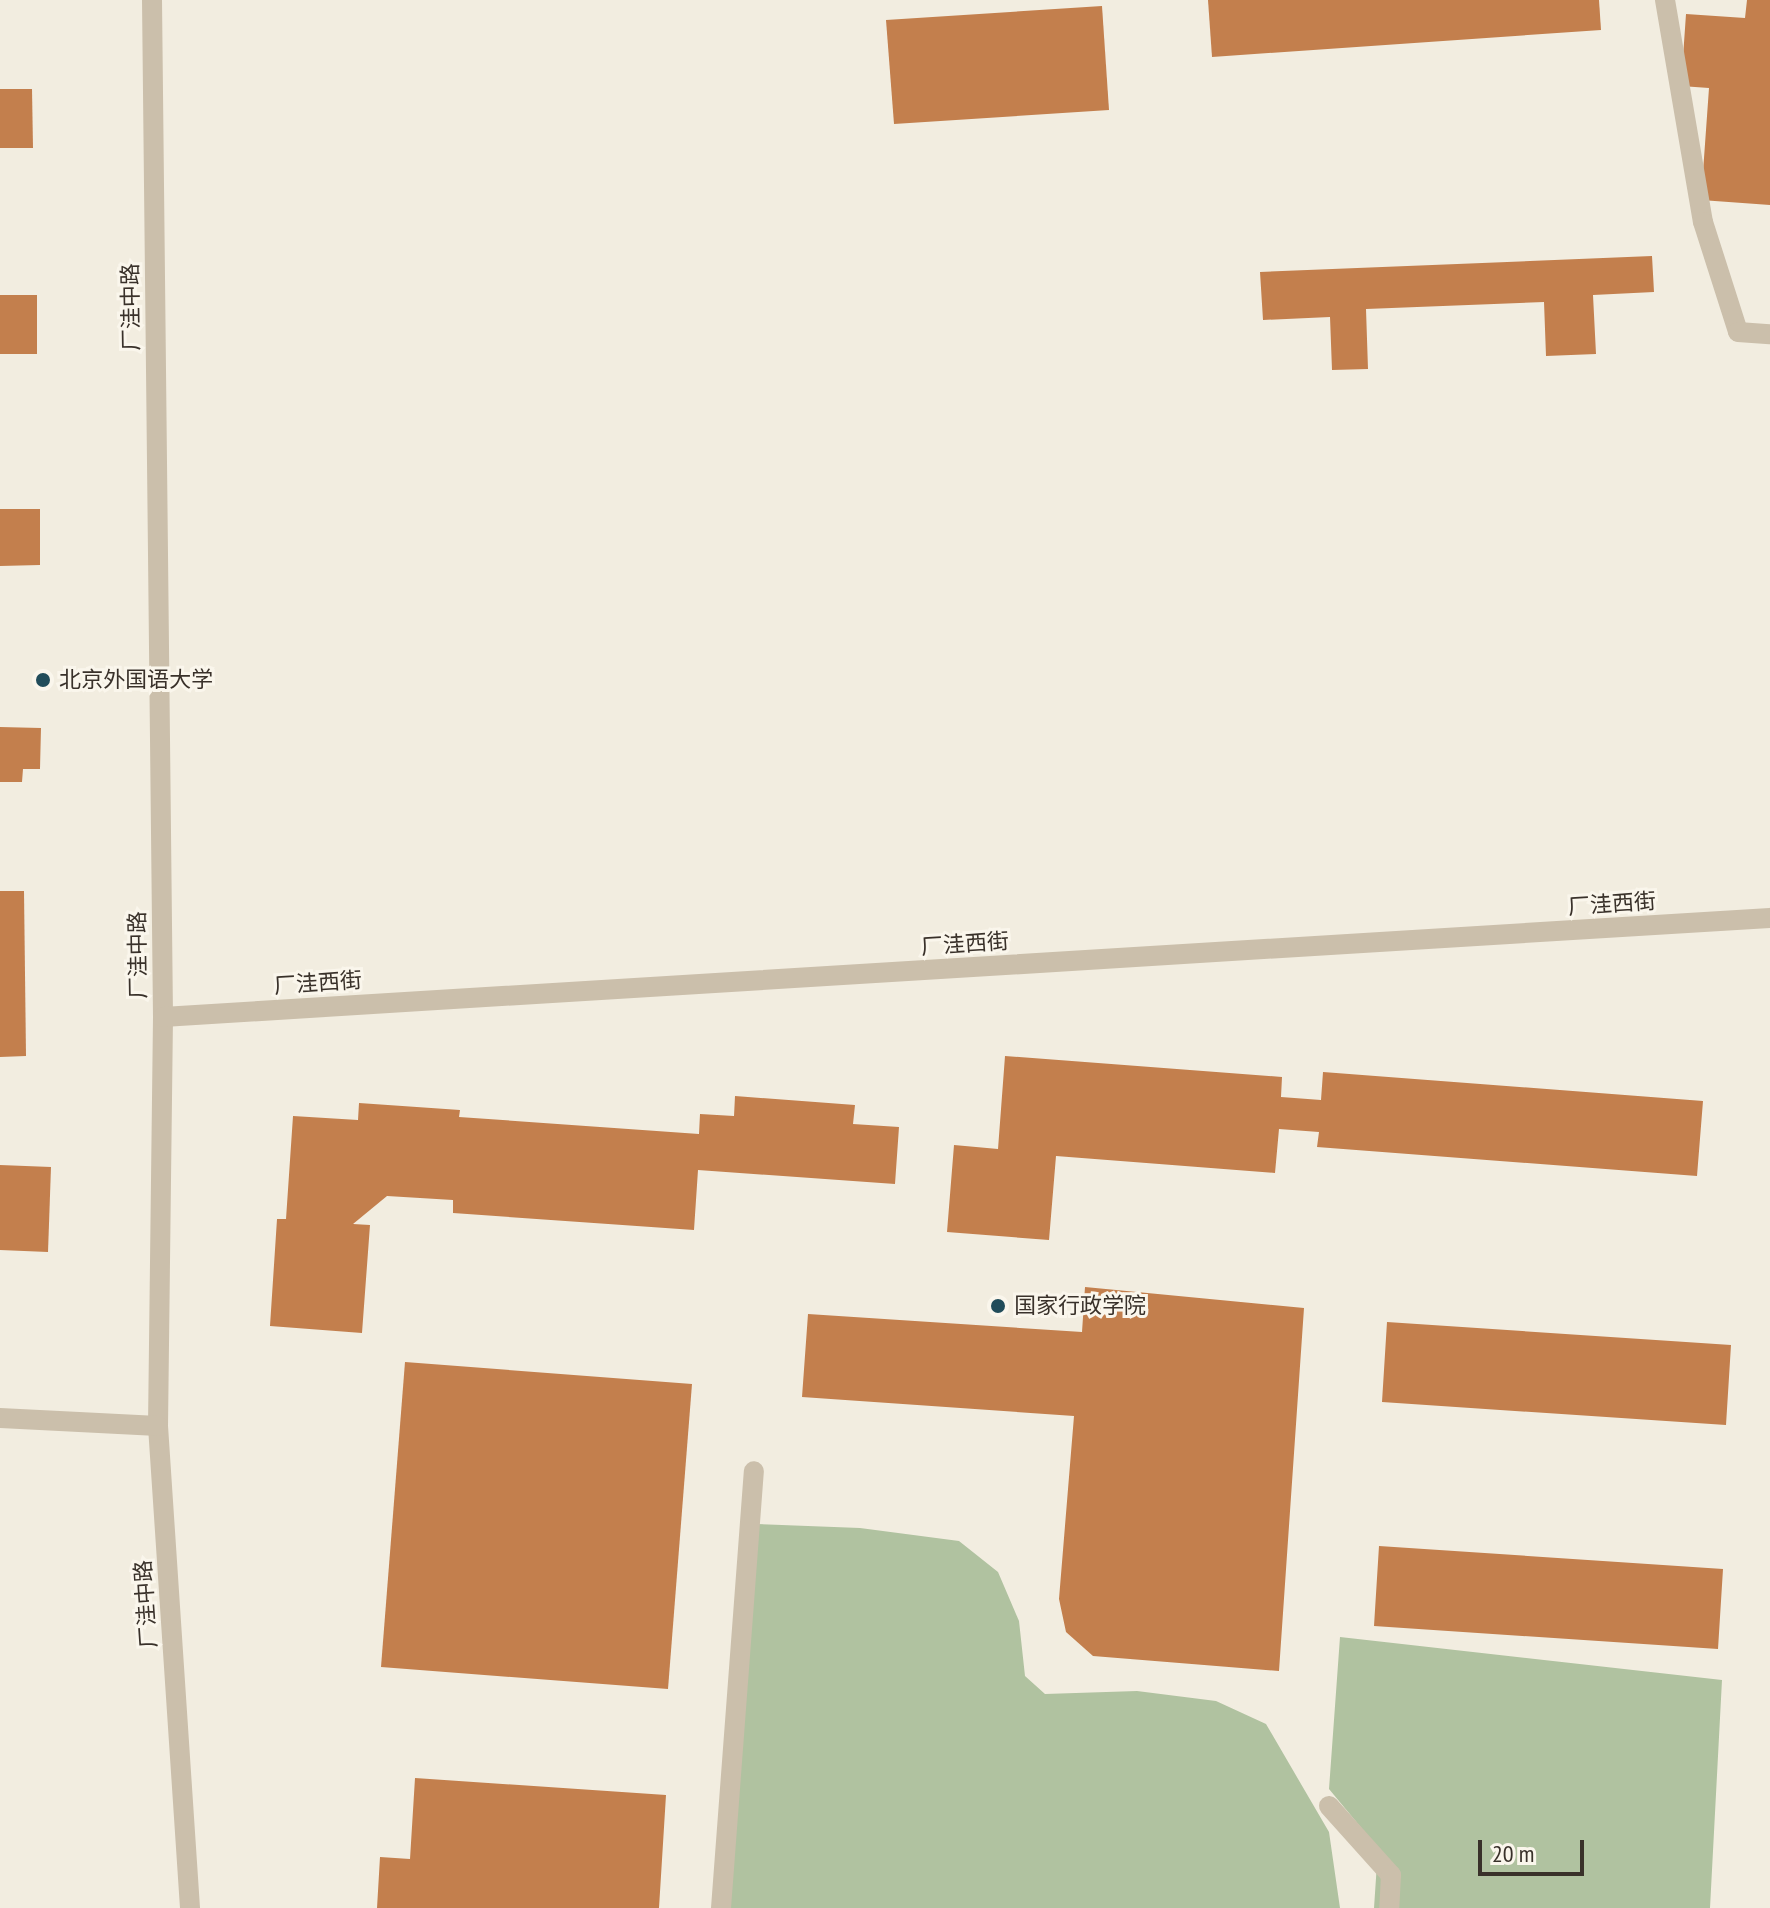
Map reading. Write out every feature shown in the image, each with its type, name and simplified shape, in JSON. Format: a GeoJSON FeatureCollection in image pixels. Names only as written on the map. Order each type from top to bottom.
{"type":"FeatureCollection","features":[{"type":"Feature","properties":{"kind":"street","name":"厂洼中路"},"geometry":{"type":"LineString","coordinates":[[152,0],[163,1017],[158,1426],[190,1908]]}},
{"type":"Feature","properties":{"kind":"street"},"geometry":{"type":"LineString","coordinates":[[1665,0],[1703,222],[1738,332],[1770,334]]}},
{"type":"Feature","properties":{"kind":"street","name":"厂洼西街"},"geometry":{"type":"LineString","coordinates":[[163,1017],[1770,918]]}},
{"type":"Feature","properties":{"kind":"street"},"geometry":{"type":"LineString","coordinates":[[0,1418],[158,1426]]}},
{"type":"Feature","properties":{"kind":"street"},"geometry":{"type":"LineString","coordinates":[[721,1908],[754,1471]]}},
{"type":"Feature","properties":{"kind":"street"},"geometry":{"type":"LineString","coordinates":[[1329,1806],[1391,1875],[1389,1908]]}},
{"type":"Feature","properties":{"kind":"green space"},"geometry":{"type":"Polygon","coordinates":[[[757,1524],[860,1528],[959,1541],[998,1572],[1019,1621],[1025,1676],[1045,1694],[1137,1691],[1216,1701],[1266,1724],[1329,1832],[1340,1908],[730,1908],[757,1524]]]}},
{"type":"Feature","properties":{"kind":"green space"},"geometry":{"type":"Polygon","coordinates":[[[1340,1637],[1722,1680],[1710,1908],[1374,1908],[1378,1848],[1329,1789],[1340,1637]]]}},
{"type":"Feature","properties":{"kind":"building"},"geometry":{"type":"Polygon","coordinates":[[[1208,0],[1599,0],[1601,30],[1212,57],[1208,0]]]}},
{"type":"Feature","properties":{"kind":"building"},"geometry":{"type":"Polygon","coordinates":[[[1747,0],[1770,0],[1770,205],[1701,200],[1709,88],[1681,86],[1686,14],[1745,18],[1747,0]]]}},
{"type":"Feature","properties":{"kind":"building"},"geometry":{"type":"Polygon","coordinates":[[[1102,6],[1109,110],[894,124],[886,20],[1102,6]]]}},
{"type":"Feature","properties":{"kind":"building"},"geometry":{"type":"Polygon","coordinates":[[[0,89],[32,89],[33,148],[0,148],[0,89]]]}},
{"type":"Feature","properties":{"kind":"building"},"geometry":{"type":"Polygon","coordinates":[[[1652,256],[1654,292],[1593,295],[1596,354],[1546,356],[1544,302],[1366,309],[1368,369],[1332,370],[1330,317],[1263,320],[1260,272],[1652,256]]]}},
{"type":"Feature","properties":{"kind":"building"},"geometry":{"type":"Polygon","coordinates":[[[0,295],[37,295],[37,354],[0,354],[0,295]]]}},
{"type":"Feature","properties":{"kind":"building"},"geometry":{"type":"Polygon","coordinates":[[[0,509],[40,509],[40,565],[0,566],[0,509]]]}},
{"type":"Feature","properties":{"kind":"building"},"geometry":{"type":"Polygon","coordinates":[[[0,727],[41,728],[40,769],[23,769],[22,782],[0,782],[0,727]]]}},
{"type":"Feature","properties":{"kind":"building"},"geometry":{"type":"Polygon","coordinates":[[[0,891],[24,891],[26,1056],[0,1057],[0,891]]]}},
{"type":"Feature","properties":{"kind":"building"},"geometry":{"type":"Polygon","coordinates":[[[1005,1056],[1282,1077],[1281,1097],[1321,1100],[1323,1072],[1703,1101],[1697,1176],[1317,1147],[1319,1132],[1279,1129],[1275,1173],[1056,1156],[1049,1240],[947,1232],[954,1145],[998,1149],[1005,1056]]]}},
{"type":"Feature","properties":{"kind":"building"},"geometry":{"type":"Polygon","coordinates":[[[735,1096],[855,1105],[853,1124],[899,1127],[895,1184],[698,1170],[694,1230],[453,1213],[453,1200],[387,1196],[353,1224],[370,1225],[362,1333],[270,1326],[277,1219],[286,1219],[293,1116],[358,1120],[359,1103],[460,1110],[459,1117],[699,1134],[700,1114],[734,1116],[735,1096]]]}},
{"type":"Feature","properties":{"kind":"building"},"geometry":{"type":"Polygon","coordinates":[[[0,1165],[51,1167],[48,1252],[0,1250],[0,1165]]]}},
{"type":"Feature","properties":{"kind":"building"},"geometry":{"type":"Polygon","coordinates":[[[1085,1287],[1304,1308],[1279,1671],[1093,1656],[1066,1632],[1059,1599],[1074,1416],[802,1397],[808,1314],[1082,1332],[1085,1287]]]}},
{"type":"Feature","properties":{"kind":"building"},"geometry":{"type":"Polygon","coordinates":[[[1387,1322],[1731,1345],[1726,1425],[1382,1402],[1387,1322]]]}},
{"type":"Feature","properties":{"kind":"building"},"geometry":{"type":"Polygon","coordinates":[[[405,1362],[692,1384],[668,1689],[381,1667],[405,1362]]]}},
{"type":"Feature","properties":{"kind":"building"},"geometry":{"type":"Polygon","coordinates":[[[1379,1546],[1723,1569],[1718,1649],[1374,1626],[1379,1546]]]}},
{"type":"Feature","properties":{"kind":"building"},"geometry":{"type":"Polygon","coordinates":[[[415,1778],[666,1795],[659,1908],[377,1908],[380,1857],[410,1859],[415,1778]]]}},
{"type":"Feature","properties":{"kind":"place","name":"北京外国语大学"},"geometry":{"type":"Point","coordinates":[43,680]}},
{"type":"Feature","properties":{"kind":"place","name":"国家行政学院"},"geometry":{"type":"Point","coordinates":[998,1306]}}]}
